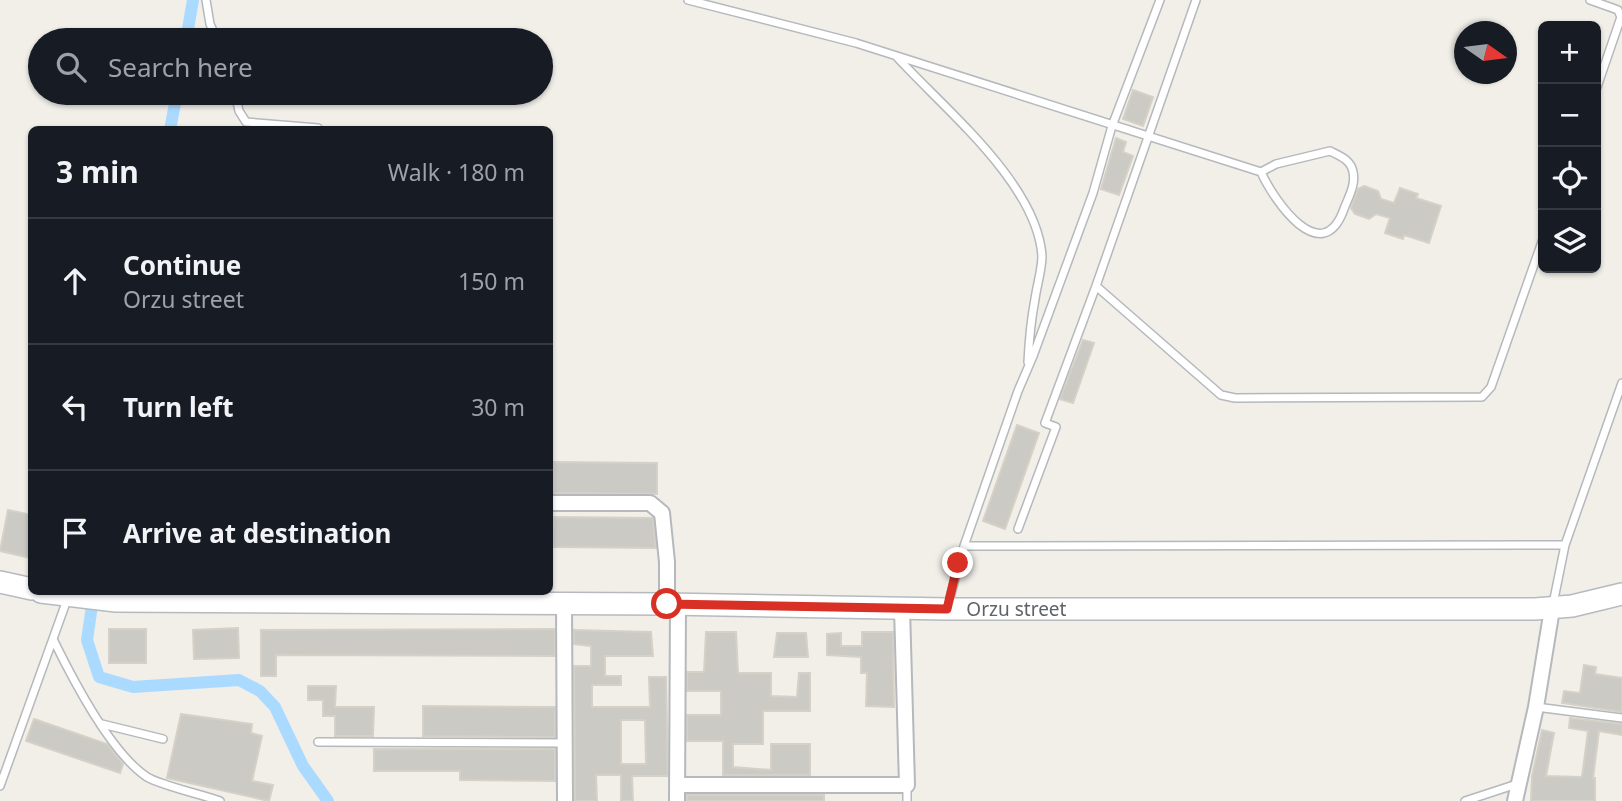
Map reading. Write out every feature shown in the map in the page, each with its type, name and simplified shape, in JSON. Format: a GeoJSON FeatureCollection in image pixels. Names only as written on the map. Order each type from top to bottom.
{"type":"FeatureCollection","features":[{"type":"Feature","properties":{"kind":"main road"},"geometry":{"type":"LineString","coordinates":[[0,582],[28,589]]}},
{"type":"Feature","properties":{"kind":"main road","name":"Orzu street"},"geometry":{"type":"LineString","coordinates":[[60,595],[120,598],[491,597],[565,603],[947,609],[1552,609],[1592,603],[1622,594]]}},
{"type":"Feature","properties":{"kind":"street"},"geometry":{"type":"LineString","coordinates":[[553,503],[650,503],[662,513],[673,604],[677,801]]}},
{"type":"Feature","properties":{"kind":"street"},"geometry":{"type":"LineString","coordinates":[[565,603],[565,801]]}},
{"type":"Feature","properties":{"kind":"street"},"geometry":{"type":"LineString","coordinates":[[677,785],[907,785],[902,608]]}},
{"type":"Feature","properties":{"kind":"street"},"geometry":{"type":"LineString","coordinates":[[1515,801],[1536,707],[1552,609]]}},
{"type":"Feature","properties":{"kind":"lane"},"geometry":{"type":"LineString","coordinates":[[206,0],[212,28]]}},
{"type":"Feature","properties":{"kind":"lane"},"geometry":{"type":"LineString","coordinates":[[688,0],[856,43],[1261,172],[1276,164],[1330,151],[1347,160],[1353,171],[1353,184],[1340,221],[1334,229],[1319,234],[1302,228],[1269,189],[1261,172]]}},
{"type":"Feature","properties":{"kind":"lane"},"geometry":{"type":"LineString","coordinates":[[947,609],[964,546],[1093,193],[1112,126],[1160,0]]}},
{"type":"Feature","properties":{"kind":"lane"},"geometry":{"type":"LineString","coordinates":[[1018,528],[1056,427],[1045,423],[1149,138],[1196,0]]}},
{"type":"Feature","properties":{"kind":"lane"},"geometry":{"type":"LineString","coordinates":[[1590,0],[1618,10],[1621,17],[1598,84]]}},
{"type":"Feature","properties":{"kind":"lane"},"geometry":{"type":"LineString","coordinates":[[896,56],[982,145],[1017,190],[1035,223],[1042,257],[1030,329],[1028,368]]}},
{"type":"Feature","properties":{"kind":"lane"},"geometry":{"type":"LineString","coordinates":[[238,105],[246,122],[294,126]]}},
{"type":"Feature","properties":{"kind":"lane"},"geometry":{"type":"LineString","coordinates":[[1096,286],[1221,395],[1229,398],[1479,397],[1487,394],[1491,387],[1538,253]]}},
{"type":"Feature","properties":{"kind":"lane"},"geometry":{"type":"LineString","coordinates":[[1552,609],[1565,545],[1622,383]]}},
{"type":"Feature","properties":{"kind":"lane"},"geometry":{"type":"LineString","coordinates":[[964,546],[1565,545]]}},
{"type":"Feature","properties":{"kind":"lane"},"geometry":{"type":"LineString","coordinates":[[0,786],[53,639],[72,597]]}},
{"type":"Feature","properties":{"kind":"lane"},"geometry":{"type":"LineString","coordinates":[[53,639],[78,690],[124,754],[148,778],[220,801]]}},
{"type":"Feature","properties":{"kind":"lane"},"geometry":{"type":"LineString","coordinates":[[1536,707],[1622,718]]}},
{"type":"Feature","properties":{"kind":"lane"},"geometry":{"type":"LineString","coordinates":[[102,723],[163,739]]}},
{"type":"Feature","properties":{"kind":"lane"},"geometry":{"type":"LineString","coordinates":[[318,742],[565,743]]}},
{"type":"Feature","properties":{"kind":"lane"},"geometry":{"type":"LineString","coordinates":[[1465,801],[1519,783]]}},
{"type":"Feature","properties":{"kind":"lane"},"geometry":{"type":"LineString","coordinates":[[907,785],[907,801]]}},
{"type":"Feature","properties":{"kind":"building"},"geometry":{"type":"Polygon","coordinates":[[[1133,90],[1153,97],[1143,126],[1123,119],[1133,90]]]}},
{"type":"Feature","properties":{"kind":"building"},"geometry":{"type":"Polygon","coordinates":[[[1116,138],[1126,142],[1123,152],[1133,156],[1119,195],[1101,189],[1116,138]]]}},
{"type":"Feature","properties":{"kind":"building"},"geometry":{"type":"Polygon","coordinates":[[[1364,186],[1378,191],[1381,199],[1394,203],[1400,188],[1418,194],[1416,198],[1441,206],[1429,243],[1404,235],[1403,239],[1385,233],[1390,218],[1376,214],[1369,219],[1355,214],[1351,208],[1358,189],[1364,186]]]}},
{"type":"Feature","properties":{"kind":"building"},"geometry":{"type":"Polygon","coordinates":[[[1083,340],[1094,343],[1073,403],[1060,399],[1083,340]]]}},
{"type":"Feature","properties":{"kind":"building"},"geometry":{"type":"Polygon","coordinates":[[[1017,425],[1039,433],[1005,529],[983,521],[1017,425]]]}},
{"type":"Feature","properties":{"kind":"building"},"geometry":{"type":"Polygon","coordinates":[[[554,462],[657,463],[657,494],[554,493],[554,462]]]}},
{"type":"Feature","properties":{"kind":"building"},"geometry":{"type":"Polygon","coordinates":[[[8,510],[28,514],[28,558],[0,551],[8,510]]]}},
{"type":"Feature","properties":{"kind":"building"},"geometry":{"type":"Polygon","coordinates":[[[554,517],[653,518],[656,548],[553,547],[554,517]]]}},
{"type":"Feature","properties":{"kind":"building"},"geometry":{"type":"Polygon","coordinates":[[[238,628],[239,658],[194,659],[193,630],[238,628]]]}},
{"type":"Feature","properties":{"kind":"building"},"geometry":{"type":"Polygon","coordinates":[[[109,629],[146,629],[146,663],[109,663],[109,629]]]}},
{"type":"Feature","properties":{"kind":"building"},"geometry":{"type":"Polygon","coordinates":[[[555,629],[555,656],[276,655],[276,676],[261,676],[261,630],[555,629]]]}},
{"type":"Feature","properties":{"kind":"building"},"geometry":{"type":"Polygon","coordinates":[[[574,630],[651,632],[653,656],[605,656],[605,676],[621,676],[621,685],[592,685],[592,707],[650,707],[649,677],[666,677],[668,776],[632,776],[633,801],[621,801],[621,775],[596,775],[597,801],[575,801],[574,666],[591,666],[591,646],[574,644],[574,630]],[[621,720],[621,764],[646,764],[645,720],[621,720]]]}},
{"type":"Feature","properties":{"kind":"building"},"geometry":{"type":"Polygon","coordinates":[[[706,632],[736,632],[738,673],[771,673],[771,696],[797,697],[799,673],[810,673],[810,711],[763,711],[763,744],[733,744],[733,767],[771,770],[771,744],[810,744],[810,775],[723,775],[723,741],[687,741],[687,715],[721,715],[721,691],[687,691],[687,672],[704,672],[706,632]]]}},
{"type":"Feature","properties":{"kind":"building"},"geometry":{"type":"Polygon","coordinates":[[[862,632],[893,632],[894,707],[866,706],[867,673],[861,673],[861,657],[827,655],[827,634],[841,633],[841,646],[862,646],[862,632]]]}},
{"type":"Feature","properties":{"kind":"building"},"geometry":{"type":"Polygon","coordinates":[[[777,633],[806,633],[808,657],[774,657],[777,633]]]}},
{"type":"Feature","properties":{"kind":"building"},"geometry":{"type":"Polygon","coordinates":[[[1584,665],[1596,667],[1595,674],[1622,678],[1622,712],[1562,703],[1564,691],[1580,693],[1584,665]]]}},
{"type":"Feature","properties":{"kind":"building"},"geometry":{"type":"Polygon","coordinates":[[[308,686],[336,686],[335,707],[374,707],[373,736],[335,736],[335,716],[323,716],[323,700],[308,700],[308,686]]]}},
{"type":"Feature","properties":{"kind":"building"},"geometry":{"type":"Polygon","coordinates":[[[423,706],[555,707],[555,737],[423,736],[423,706]]]}},
{"type":"Feature","properties":{"kind":"building"},"geometry":{"type":"Polygon","coordinates":[[[181,714],[252,724],[251,733],[262,736],[252,781],[273,785],[269,801],[167,778],[181,714]]]}},
{"type":"Feature","properties":{"kind":"building"},"geometry":{"type":"Polygon","coordinates":[[[1570,718],[1622,724],[1622,735],[1599,731],[1593,778],[1595,801],[1531,801],[1532,776],[1542,730],[1554,733],[1546,776],[1582,777],[1588,731],[1569,728],[1570,718]]]}},
{"type":"Feature","properties":{"kind":"building"},"geometry":{"type":"Polygon","coordinates":[[[34,719],[107,744],[123,764],[120,773],[26,741],[34,719]]]}},
{"type":"Feature","properties":{"kind":"building"},"geometry":{"type":"Polygon","coordinates":[[[374,749],[555,749],[555,781],[460,780],[460,771],[374,771],[374,749]]]}},
{"type":"Feature","properties":{"kind":"building"},"geometry":{"type":"Polygon","coordinates":[[[687,795],[824,795],[824,801],[687,801],[687,795]]]}},
{"type":"Feature","properties":{"kind":"waterway"},"geometry":{"type":"LineString","coordinates":[[188,28],[193,0]]}},
{"type":"Feature","properties":{"kind":"waterway"},"geometry":{"type":"LineString","coordinates":[[171,126],[175,105]]}},
{"type":"Feature","properties":{"kind":"waterway"},"geometry":{"type":"LineString","coordinates":[[94,595],[87,640],[99,677],[133,687],[239,680],[260,691],[275,707],[303,766],[328,801]]}},
{"type":"Feature","properties":{"kind":"route"},"geometry":{"type":"LineString","coordinates":[[667,604],[947,609],[958,563]]}}]}
